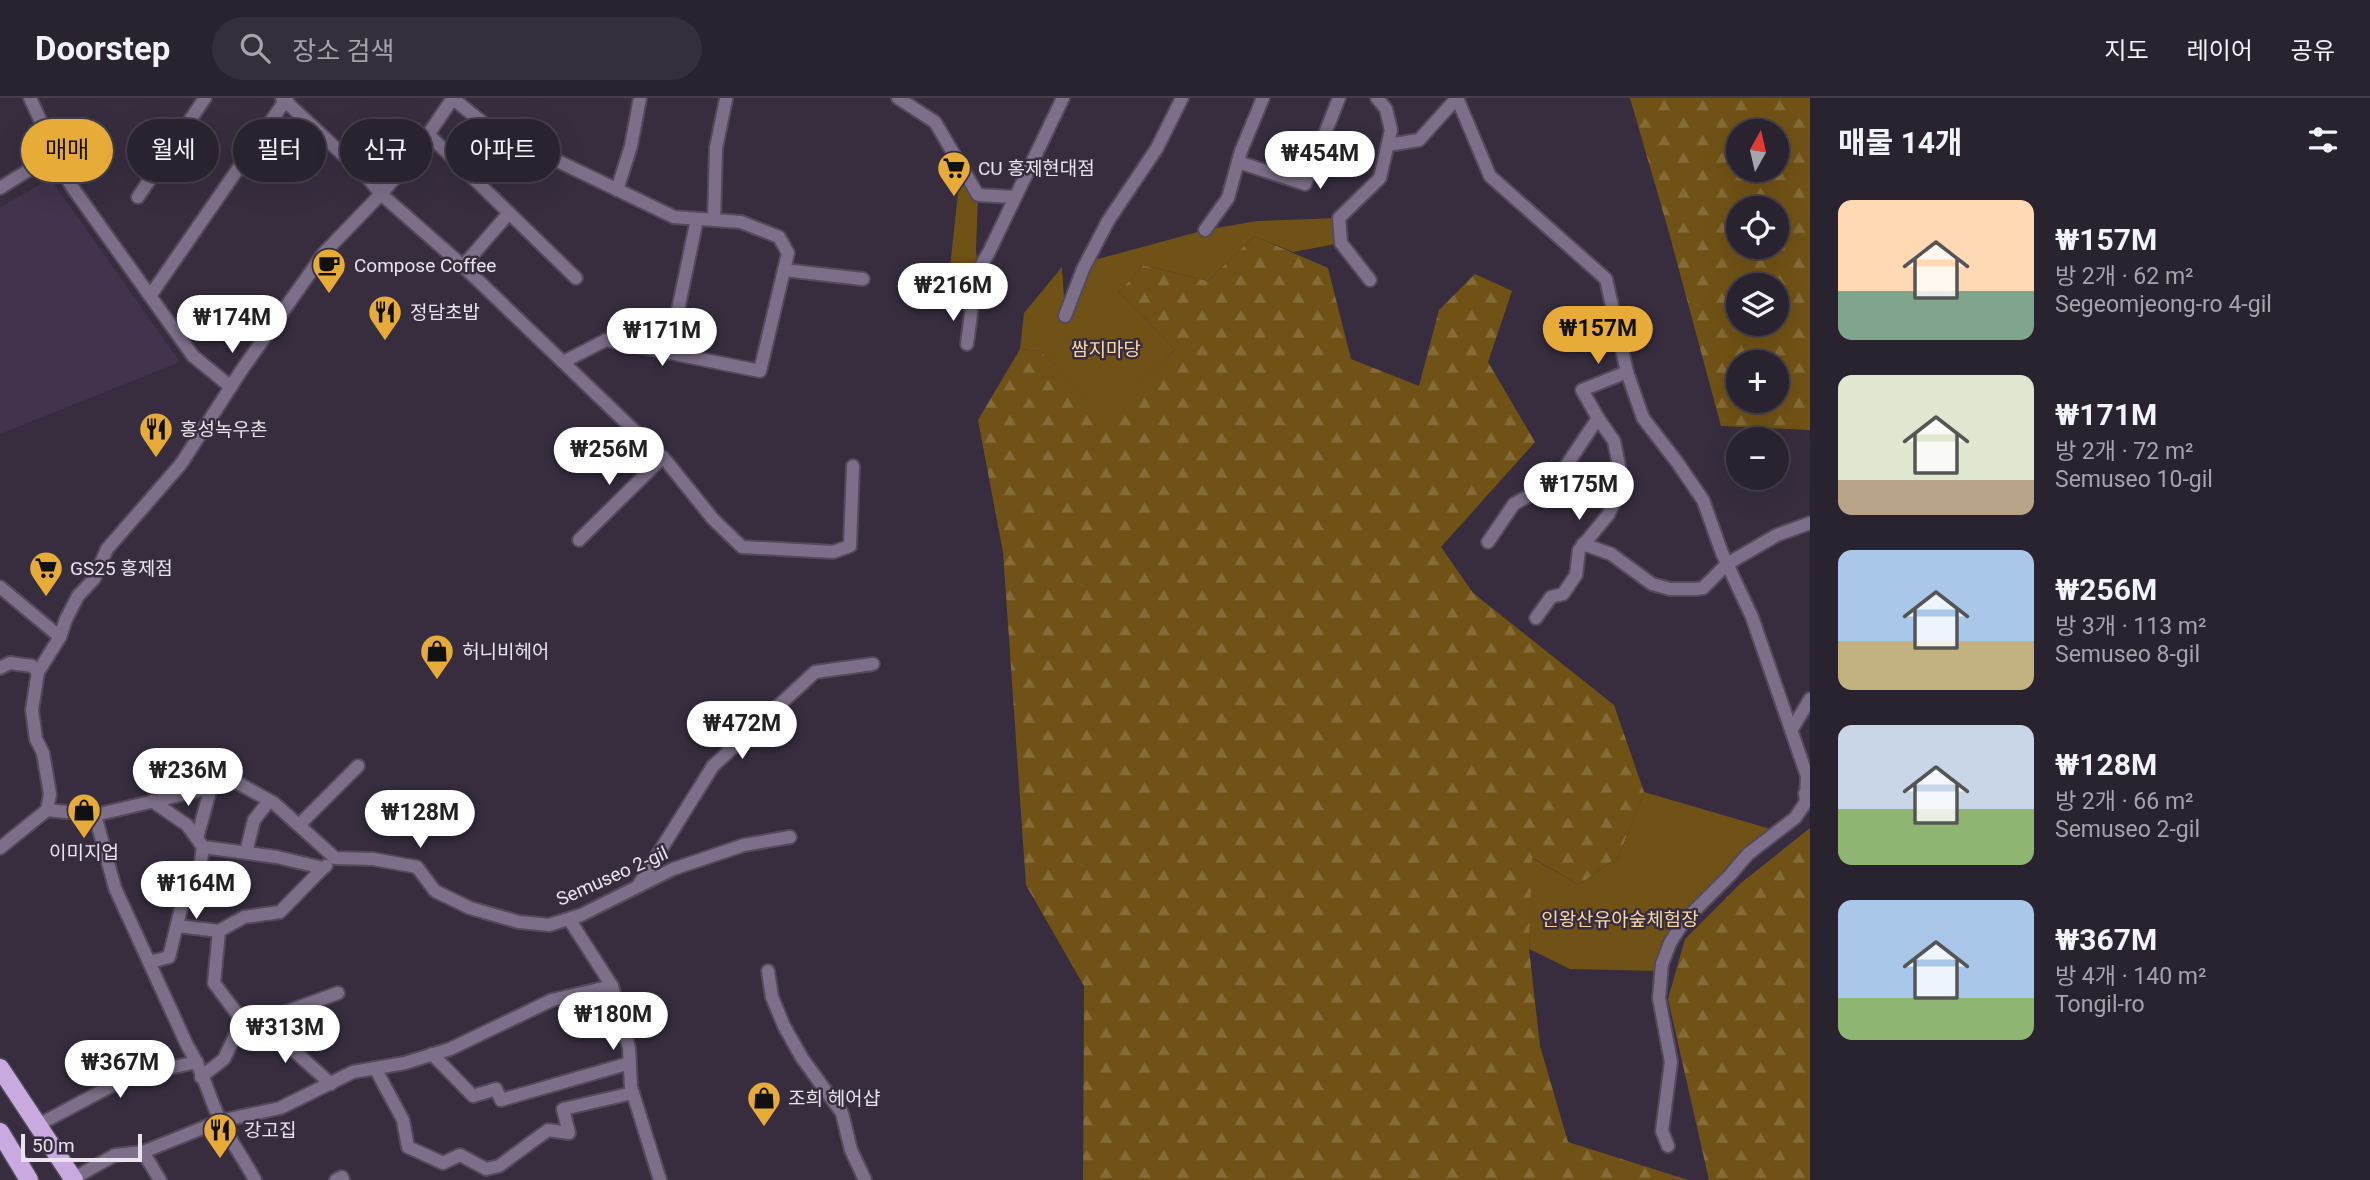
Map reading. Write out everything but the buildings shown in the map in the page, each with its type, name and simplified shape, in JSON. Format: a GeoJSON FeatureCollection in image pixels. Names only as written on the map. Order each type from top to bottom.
{"type":"FeatureCollection","features":[{"type":"Feature","properties":{"kind":"main road"},"geometry":{"type":"LineString","coordinates":[[0,1068],[74,1179]]}},
{"type":"Feature","properties":{"kind":"main road"},"geometry":{"type":"LineString","coordinates":[[0,1132],[29,1180]]}},
{"type":"Feature","properties":{"kind":"street"},"geometry":{"type":"LineString","coordinates":[[30,98],[40,119]]}},
{"type":"Feature","properties":{"kind":"street"},"geometry":{"type":"LineString","coordinates":[[138,197],[205,98]]}},
{"type":"Feature","properties":{"kind":"street"},"geometry":{"type":"LineString","coordinates":[[432,128],[452,98],[491,130],[674,217],[741,222],[779,237],[788,253],[760,371],[606,340],[563,362]]}},
{"type":"Feature","properties":{"kind":"street"},"geometry":{"type":"LineString","coordinates":[[617,190],[631,146],[640,98]]}},
{"type":"Feature","properties":{"kind":"street"},"geometry":{"type":"LineString","coordinates":[[898,98],[936,122],[978,195],[1015,197]]}},
{"type":"Feature","properties":{"kind":"street"},"geometry":{"type":"LineString","coordinates":[[979,269],[1063,98]]}},
{"type":"Feature","properties":{"kind":"street"},"geometry":{"type":"LineString","coordinates":[[1065,316],[1083,269],[1108,221],[1157,148],[1182,98]]}},
{"type":"Feature","properties":{"kind":"street"},"geometry":{"type":"LineString","coordinates":[[1205,230],[1228,198],[1238,162],[1263,98]]}},
{"type":"Feature","properties":{"kind":"street"},"geometry":{"type":"LineString","coordinates":[[1238,162],[1305,184],[1339,98]]}},
{"type":"Feature","properties":{"kind":"street"},"geometry":{"type":"LineString","coordinates":[[1370,280],[1341,243],[1339,218],[1380,178],[1391,130],[1386,109],[1377,98]]}},
{"type":"Feature","properties":{"kind":"street"},"geometry":{"type":"LineString","coordinates":[[1388,145],[1419,140],[1457,98],[1490,176],[1606,279],[1627,372],[1643,418],[1678,462],[1703,500],[1727,564],[1752,617],[1807,776],[1806,802],[1795,818],[1748,854],[1684,921],[1670,943],[1662,964],[1659,998],[1671,1062],[1662,1131],[1668,1146]]}},
{"type":"Feature","properties":{"kind":"street"},"geometry":{"type":"LineString","coordinates":[[150,296],[285,99],[367,177],[381,194],[463,266],[663,457],[713,519],[742,547],[832,552],[850,546],[852,467]]}},
{"type":"Feature","properties":{"kind":"street"},"geometry":{"type":"LineString","coordinates":[[713,220],[716,148],[726,99]]}},
{"type":"Feature","properties":{"kind":"street"},"geometry":{"type":"LineString","coordinates":[[432,138],[576,278]]}},
{"type":"Feature","properties":{"kind":"street"},"geometry":{"type":"LineString","coordinates":[[0,188],[21,175]]}},
{"type":"Feature","properties":{"kind":"street"},"geometry":{"type":"LineString","coordinates":[[69,182],[193,356],[231,387]]}},
{"type":"Feature","properties":{"kind":"street"},"geometry":{"type":"LineString","coordinates":[[0,848],[47,810],[50,794],[32,710],[38,672],[60,637],[66,618],[78,596],[94,579],[107,549],[181,464],[324,253],[392,182]]}},
{"type":"Feature","properties":{"kind":"street"},"geometry":{"type":"LineString","coordinates":[[463,266],[509,213]]}},
{"type":"Feature","properties":{"kind":"street"},"geometry":{"type":"LineString","coordinates":[[669,353],[697,219]]}},
{"type":"Feature","properties":{"kind":"street"},"geometry":{"type":"LineString","coordinates":[[976,250],[989,252]]}},
{"type":"Feature","properties":{"kind":"street"},"geometry":{"type":"LineString","coordinates":[[784,270],[863,279]]}},
{"type":"Feature","properties":{"kind":"street"},"geometry":{"type":"LineString","coordinates":[[967,344],[972,306]]}},
{"type":"Feature","properties":{"kind":"street"},"geometry":{"type":"LineString","coordinates":[[1536,618],[1551,597],[1563,594],[1576,575],[1579,550],[1608,514],[1619,493],[1619,467],[1614,441],[1582,390],[1627,372]]}},
{"type":"Feature","properties":{"kind":"street"},"geometry":{"type":"LineString","coordinates":[[1488,542],[1514,504],[1539,490],[1566,466],[1598,418]]}},
{"type":"Feature","properties":{"kind":"street"},"geometry":{"type":"LineString","coordinates":[[579,540],[663,457]]}},
{"type":"Feature","properties":{"kind":"street"},"geometry":{"type":"LineString","coordinates":[[1583,544],[1611,554],[1652,584],[1670,589],[1703,588],[1727,564],[1777,535],[1810,523]]}},
{"type":"Feature","properties":{"kind":"street"},"geometry":{"type":"LineString","coordinates":[[0,587],[60,637]]}},
{"type":"Feature","properties":{"kind":"street"},"geometry":{"type":"LineString","coordinates":[[0,668],[10,663],[32,666],[38,672]]}},
{"type":"Feature","properties":{"kind":"street"},"geometry":{"type":"LineString","coordinates":[[638,886],[713,766],[815,672],[873,664]]}},
{"type":"Feature","properties":{"kind":"street"},"geometry":{"type":"LineString","coordinates":[[1792,729],[1810,699]]}},
{"type":"Feature","properties":{"kind":"street"},"geometry":{"type":"LineString","coordinates":[[299,825],[358,766]]}},
{"type":"Feature","properties":{"kind":"street"},"geometry":{"type":"LineString","coordinates":[[47,810],[95,816],[236,782],[269,801],[335,858],[340,858]]}},
{"type":"Feature","properties":{"kind":"street"},"geometry":{"type":"LineString","coordinates":[[150,962],[169,957],[187,884],[199,875],[200,842],[211,787]]}},
{"type":"Feature","properties":{"kind":"street"},"geometry":{"type":"LineString","coordinates":[[152,801],[187,825],[200,842],[323,868]]}},
{"type":"Feature","properties":{"kind":"street"},"geometry":{"type":"LineString","coordinates":[[246,852],[254,820],[269,801]]}},
{"type":"Feature","properties":{"kind":"street"},"geometry":{"type":"LineString","coordinates":[[95,816],[115,888],[197,1062],[220,1121],[255,1180]]}},
{"type":"Feature","properties":{"kind":"street","name":"Semuseo 2-gil"},"geometry":{"type":"LineString","coordinates":[[340,858],[373,859],[417,867],[435,891],[470,908],[519,922],[549,925],[569,919],[673,869],[744,845],[790,837]]}},
{"type":"Feature","properties":{"kind":"street"},"geometry":{"type":"LineString","coordinates":[[178,926],[219,931],[244,917],[280,912],[323,868],[340,858]]}},
{"type":"Feature","properties":{"kind":"street"},"geometry":{"type":"LineString","coordinates":[[569,919],[612,986],[629,1048],[633,1093],[660,1180]]}},
{"type":"Feature","properties":{"kind":"street"},"geometry":{"type":"LineString","coordinates":[[201,1077],[224,1059],[240,1025],[238,1015],[214,983],[219,931]]}},
{"type":"Feature","properties":{"kind":"street"},"geometry":{"type":"LineString","coordinates":[[768,971],[772,997],[784,1026],[802,1058],[842,1113],[851,1150],[865,1180]]}},
{"type":"Feature","properties":{"kind":"street"},"geometry":{"type":"LineString","coordinates":[[74,1179],[115,1155],[143,1152],[220,1121],[280,1108],[353,1072],[450,1049],[552,1000],[612,986]]}},
{"type":"Feature","properties":{"kind":"street"},"geometry":{"type":"LineString","coordinates":[[331,1084],[261,1021],[338,993]]}},
{"type":"Feature","properties":{"kind":"street"},"geometry":{"type":"LineString","coordinates":[[432,1054],[472,1096],[496,1088],[500,1100],[630,1063]]}},
{"type":"Feature","properties":{"kind":"street"},"geometry":{"type":"LineString","coordinates":[[38,1125],[128,1077],[197,1062]]}},
{"type":"Feature","properties":{"kind":"street"},"geometry":{"type":"LineString","coordinates":[[375,1068],[403,1120],[408,1147],[443,1163],[460,1155],[486,1169],[499,1166],[548,1130],[569,1133],[562,1109],[633,1093]]}},
{"type":"Feature","properties":{"kind":"street"},"geometry":{"type":"LineString","coordinates":[[143,1152],[160,1180]]}},
{"type":"Feature","properties":{"kind":"street"},"geometry":{"type":"LineString","coordinates":[[336,1180],[342,1177],[343,1180]]}},
{"type":"Feature","properties":{"kind":"shaded area"},"geometry":{"type":"Polygon","coordinates":[[[43,182],[53,182],[180,362],[0,434],[0,208],[43,182]]]}},
{"type":"Feature","properties":{"kind":"green space"},"geometry":{"type":"Polygon","coordinates":[[[1630,98],[1810,98],[1810,430],[1721,426],[1630,98]]]}},
{"type":"Feature","properties":{"kind":"green space"},"geometry":{"type":"Polygon","coordinates":[[[960,174],[978,195],[978,273],[950,268],[960,174]]]}},
{"type":"Feature","properties":{"kind":"green space","name":"쌈지마당"},"geometry":{"type":"Polygon","coordinates":[[[1339,218],[1341,243],[1293,252],[1254,236],[1208,281],[1143,265],[1119,292],[1175,350],[1105,417],[1041,351],[1020,349],[1024,313],[1062,267],[1065,313],[1087,262],[1205,230],[1257,221],[1339,218]]]}},
{"type":"Feature","properties":{"kind":"green space"},"geometry":{"type":"Polygon","coordinates":[[[1254,236],[1328,268],[1351,359],[1419,386],[1439,310],[1475,274],[1512,291],[1488,362],[1535,442],[1441,547],[1473,593],[1614,705],[1644,792],[1619,856],[1579,885],[1533,858],[1529,949],[1540,1046],[1568,1142],[1688,1180],[1083,1180],[1084,986],[1026,885],[1003,552],[978,420],[1020,349],[1041,351],[1105,416],[1175,350],[1119,292],[1143,265],[1208,281],[1254,236]]]}},
{"type":"Feature","properties":{"kind":"green space","name":"인왕산유아숲체험장"},"geometry":{"type":"Polygon","coordinates":[[[1644,792],[1774,830],[1681,918],[1658,971],[1570,969],[1529,949],[1532,858],[1579,885],[1619,856],[1644,792]]]}},
{"type":"Feature","properties":{"kind":"green space"},"geometry":{"type":"Polygon","coordinates":[[[1810,828],[1810,1180],[1709,1180],[1668,999],[1685,939],[1741,883],[1810,828]]]}},
{"type":"Feature","properties":{"kind":"tunnel"},"geometry":{"type":"LineString","coordinates":[[972,306],[979,269]]}},
{"type":"Feature","properties":{"kind":"place","name":"CU 홍제현대점"},"geometry":{"type":"Point","coordinates":[954,198]}},
{"type":"Feature","properties":{"kind":"place","name":"Compose Coffee"},"geometry":{"type":"Point","coordinates":[329,295]}},
{"type":"Feature","properties":{"kind":"place","name":"정담초밥"},"geometry":{"type":"Point","coordinates":[385,342]}},
{"type":"Feature","properties":{"kind":"place","name":"홍성녹우촌"},"geometry":{"type":"Point","coordinates":[156,459]}},
{"type":"Feature","properties":{"kind":"place","name":"GS25 홍제점"},"geometry":{"type":"Point","coordinates":[46,598]}},
{"type":"Feature","properties":{"kind":"place","name":"허니비헤어"},"geometry":{"type":"Point","coordinates":[437,681]}},
{"type":"Feature","properties":{"kind":"place","name":"이미지업"},"geometry":{"type":"Point","coordinates":[84,840]}},
{"type":"Feature","properties":{"kind":"place","name":"조희 헤어샵"},"geometry":{"type":"Point","coordinates":[764,1128]}},
{"type":"Feature","properties":{"kind":"place","name":"강고집"},"geometry":{"type":"Point","coordinates":[220,1160]}}]}
